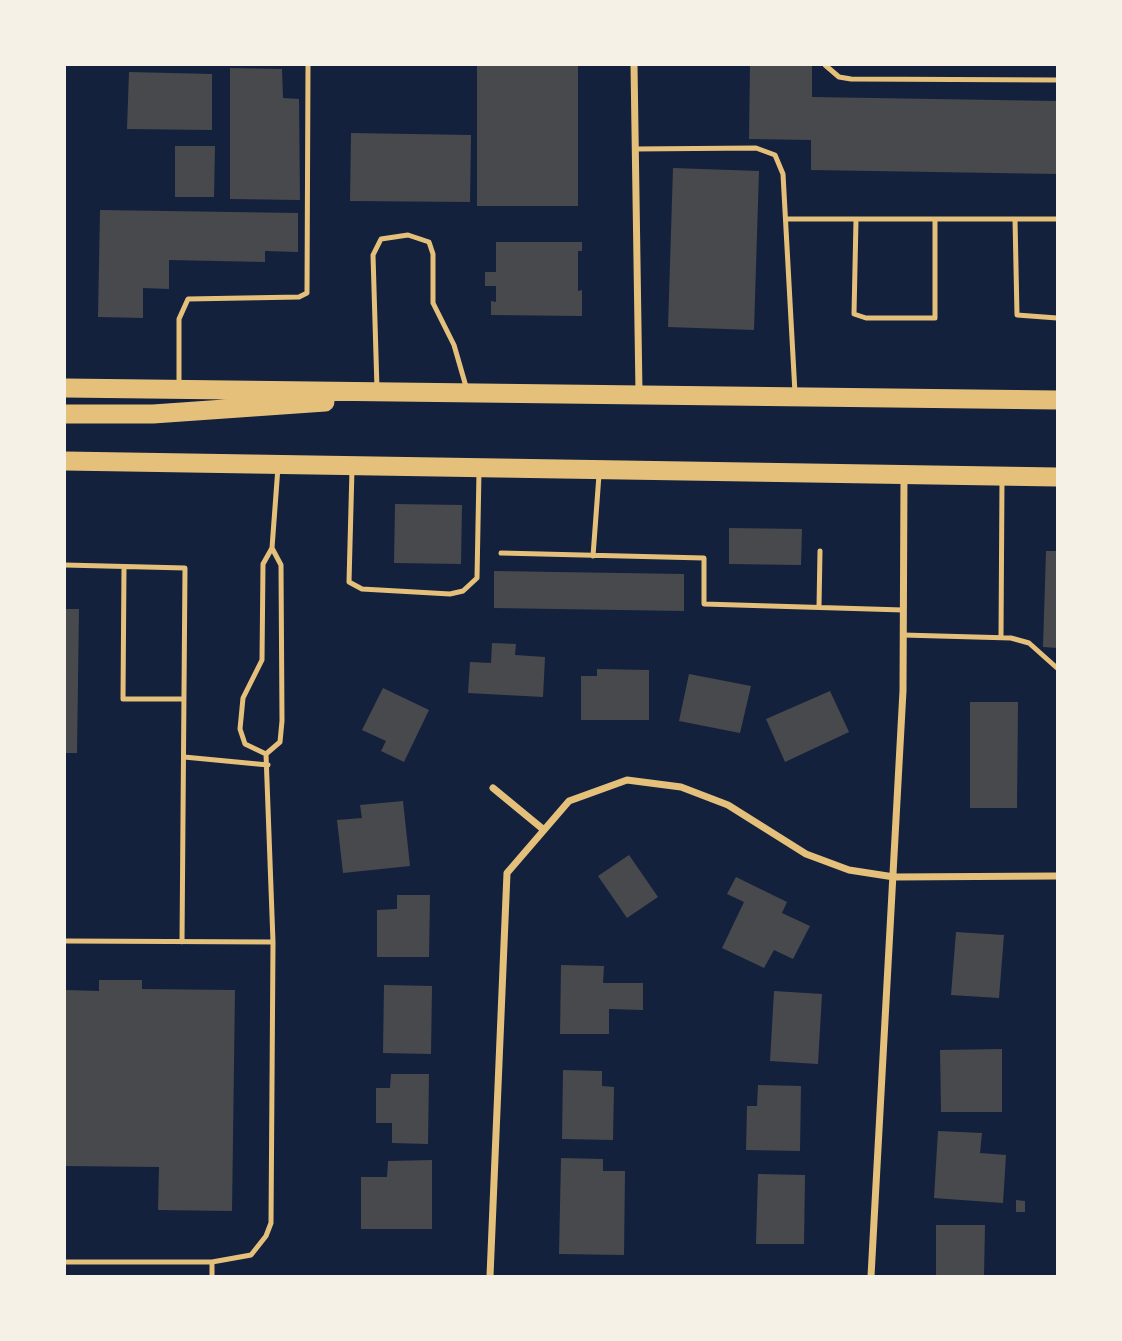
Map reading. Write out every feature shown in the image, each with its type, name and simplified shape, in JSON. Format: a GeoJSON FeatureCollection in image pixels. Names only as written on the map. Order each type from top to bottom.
{"type":"FeatureCollection","features":[{"type":"Feature","properties":{"kind":"highway"},"geometry":{"type":"LineString","coordinates":[[65,388],[1057,400]]}},
{"type":"Feature","properties":{"kind":"highway"},"geometry":{"type":"LineString","coordinates":[[65,414],[153,414],[251,409],[317,403],[377,392]]}},
{"type":"Feature","properties":{"kind":"highway"},"geometry":{"type":"LineString","coordinates":[[65,461],[1057,477]]}},
{"type":"Feature","properties":{"kind":"street"},"geometry":{"type":"LineString","coordinates":[[634,65],[639,394]]}},
{"type":"Feature","properties":{"kind":"street"},"geometry":{"type":"LineString","coordinates":[[871,1276],[894,877],[903,635],[904,473]]}},
{"type":"Feature","properties":{"kind":"street"},"geometry":{"type":"LineString","coordinates":[[490,1276],[507,873],[569,801],[628,780],[693,792],[728,805],[806,854],[849,870],[894,877],[1057,876]]}},
{"type":"Feature","properties":{"kind":"street"},"geometry":{"type":"LineString","coordinates":[[493,788],[544,830]]}},
{"type":"Feature","properties":{"kind":"lane"},"geometry":{"type":"LineString","coordinates":[[178,390],[178,318],[188,299],[299,297],[307,293],[308,65]]}},
{"type":"Feature","properties":{"kind":"lane"},"geometry":{"type":"LineString","coordinates":[[825,65],[839,77],[851,79],[1057,80]]}},
{"type":"Feature","properties":{"kind":"lane"},"geometry":{"type":"LineString","coordinates":[[635,149],[756,148],[772,152],[783,174],[795,396]]}},
{"type":"Feature","properties":{"kind":"lane"},"geometry":{"type":"LineString","coordinates":[[786,219],[1057,219]]}},
{"type":"Feature","properties":{"kind":"lane"},"geometry":{"type":"LineString","coordinates":[[856,220],[854,314],[866,318],[935,318],[935,219]]}},
{"type":"Feature","properties":{"kind":"lane"},"geometry":{"type":"LineString","coordinates":[[1015,219],[1017,315],[1057,318]]}},
{"type":"Feature","properties":{"kind":"lane"},"geometry":{"type":"LineString","coordinates":[[377,392],[373,255],[381,239],[408,235],[429,242],[433,254],[433,303],[454,345],[468,393]]}},
{"type":"Feature","properties":{"kind":"lane"},"geometry":{"type":"LineString","coordinates":[[266,754],[245,744],[240,729],[243,698],[262,660],[263,564],[272,548],[278,465]]}},
{"type":"Feature","properties":{"kind":"lane"},"geometry":{"type":"LineString","coordinates":[[352,466],[349,582],[362,589],[450,594],[463,591],[477,578],[480,467]]}},
{"type":"Feature","properties":{"kind":"lane"},"geometry":{"type":"LineString","coordinates":[[593,556],[600,468]]}},
{"type":"Feature","properties":{"kind":"lane"},"geometry":{"type":"LineString","coordinates":[[1000,637],[1002,476]]}},
{"type":"Feature","properties":{"kind":"lane"},"geometry":{"type":"LineString","coordinates":[[266,754],[280,742],[282,721],[281,565],[272,548]]}},
{"type":"Feature","properties":{"kind":"lane"},"geometry":{"type":"LineString","coordinates":[[819,607],[820,551]]}},
{"type":"Feature","properties":{"kind":"lane"},"geometry":{"type":"LineString","coordinates":[[501,553],[704,558],[704,604],[903,610]]}},
{"type":"Feature","properties":{"kind":"lane"},"geometry":{"type":"LineString","coordinates":[[65,565],[185,568],[182,942]]}},
{"type":"Feature","properties":{"kind":"lane"},"geometry":{"type":"LineString","coordinates":[[124,566],[123,699],[184,699]]}},
{"type":"Feature","properties":{"kind":"lane"},"geometry":{"type":"LineString","coordinates":[[903,635],[1000,637],[1030,643],[1057,668]]}},
{"type":"Feature","properties":{"kind":"lane"},"geometry":{"type":"LineString","coordinates":[[65,1262],[212,1262],[251,1255],[266,1236],[271,1223],[273,942],[266,754]]}},
{"type":"Feature","properties":{"kind":"lane"},"geometry":{"type":"LineString","coordinates":[[184,757],[268,765]]}},
{"type":"Feature","properties":{"kind":"lane"},"geometry":{"type":"LineString","coordinates":[[65,941],[273,942]]}},
{"type":"Feature","properties":{"kind":"lane"},"geometry":{"type":"LineString","coordinates":[[212,1262],[212,1276]]}},
{"type":"Feature","properties":{"kind":"building"},"geometry":{"type":"Polygon","coordinates":[[[477,65],[578,65],[578,206],[477,206],[477,65]]]}},
{"type":"Feature","properties":{"kind":"building"},"geometry":{"type":"Polygon","coordinates":[[[750,65],[812,65],[812,97],[1057,101],[1057,174],[811,170],[811,140],[749,139],[750,65]]]}},
{"type":"Feature","properties":{"kind":"building"},"geometry":{"type":"Polygon","coordinates":[[[230,68],[282,69],[283,98],[299,99],[300,200],[230,199],[230,68]]]}},
{"type":"Feature","properties":{"kind":"building"},"geometry":{"type":"Polygon","coordinates":[[[129,72],[212,74],[212,130],[127,129],[129,72]]]}},
{"type":"Feature","properties":{"kind":"building"},"geometry":{"type":"Polygon","coordinates":[[[351,133],[471,135],[470,202],[350,201],[351,133]]]}},
{"type":"Feature","properties":{"kind":"building"},"geometry":{"type":"Polygon","coordinates":[[[175,146],[215,146],[214,197],[175,197],[175,146]]]}},
{"type":"Feature","properties":{"kind":"building"},"geometry":{"type":"Polygon","coordinates":[[[673,168],[759,171],[754,330],[668,327],[673,168]]]}},
{"type":"Feature","properties":{"kind":"building"},"geometry":{"type":"Polygon","coordinates":[[[100,210],[298,213],[298,252],[265,251],[265,262],[169,260],[169,289],[143,288],[143,318],[98,317],[100,210]]]}},
{"type":"Feature","properties":{"kind":"building"},"geometry":{"type":"Polygon","coordinates":[[[496,242],[582,242],[582,251],[578,251],[578,291],[582,290],[582,316],[491,315],[491,301],[496,302],[496,286],[485,286],[485,272],[496,272],[496,242]]]}},
{"type":"Feature","properties":{"kind":"building"},"geometry":{"type":"Polygon","coordinates":[[[395,504],[462,505],[461,564],[394,563],[395,504]]]}},
{"type":"Feature","properties":{"kind":"building"},"geometry":{"type":"Polygon","coordinates":[[[729,528],[802,529],[801,565],[729,564],[729,528]]]}},
{"type":"Feature","properties":{"kind":"building"},"geometry":{"type":"Polygon","coordinates":[[[1046,551],[1057,551],[1057,648],[1043,647],[1046,551]]]}},
{"type":"Feature","properties":{"kind":"building"},"geometry":{"type":"Polygon","coordinates":[[[494,571],[684,574],[684,611],[494,608],[494,571]]]}},
{"type":"Feature","properties":{"kind":"building"},"geometry":{"type":"Polygon","coordinates":[[[65,609],[79,609],[77,753],[65,753],[65,609]]]}},
{"type":"Feature","properties":{"kind":"building"},"geometry":{"type":"Polygon","coordinates":[[[492,643],[516,644],[515,655],[545,657],[543,697],[468,693],[470,662],[491,663],[492,643]]]}},
{"type":"Feature","properties":{"kind":"building"},"geometry":{"type":"Polygon","coordinates":[[[597,669],[649,670],[649,720],[581,720],[581,676],[597,676],[597,669]]]}},
{"type":"Feature","properties":{"kind":"building"},"geometry":{"type":"Polygon","coordinates":[[[689,674],[751,686],[740,733],[679,721],[689,674]]]}},
{"type":"Feature","properties":{"kind":"building"},"geometry":{"type":"Polygon","coordinates":[[[383,688],[429,710],[404,762],[381,751],[386,741],[362,730],[383,688]]]}},
{"type":"Feature","properties":{"kind":"building"},"geometry":{"type":"Polygon","coordinates":[[[830,691],[849,732],[785,762],[766,719],[830,691]]]}},
{"type":"Feature","properties":{"kind":"building"},"geometry":{"type":"Polygon","coordinates":[[[970,702],[1018,702],[1017,808],[970,808],[970,702]]]}},
{"type":"Feature","properties":{"kind":"building"},"geometry":{"type":"Polygon","coordinates":[[[403,801],[410,866],[343,873],[337,820],[362,818],[360,805],[403,801]]]}},
{"type":"Feature","properties":{"kind":"building"},"geometry":{"type":"Polygon","coordinates":[[[629,855],[658,897],[627,918],[598,876],[629,855]]]}},
{"type":"Feature","properties":{"kind":"building"},"geometry":{"type":"Polygon","coordinates":[[[736,877],[787,902],[782,913],[810,926],[793,959],[774,950],[764,968],[722,948],[744,902],[727,894],[736,877]]]}},
{"type":"Feature","properties":{"kind":"building"},"geometry":{"type":"Polygon","coordinates":[[[397,895],[430,895],[429,957],[377,957],[377,910],[397,909],[397,895]]]}},
{"type":"Feature","properties":{"kind":"building"},"geometry":{"type":"Polygon","coordinates":[[[956,932],[1004,935],[999,998],[951,995],[956,932]]]}},
{"type":"Feature","properties":{"kind":"building"},"geometry":{"type":"Polygon","coordinates":[[[561,965],[604,966],[603,983],[643,983],[643,1010],[609,1009],[609,1034],[560,1034],[561,965]]]}},
{"type":"Feature","properties":{"kind":"building"},"geometry":{"type":"Polygon","coordinates":[[[99,980],[142,980],[142,989],[235,990],[232,1211],[158,1210],[159,1167],[65,1166],[65,990],[99,991],[99,980]]]}},
{"type":"Feature","properties":{"kind":"building"},"geometry":{"type":"Polygon","coordinates":[[[384,985],[432,986],[431,1054],[383,1053],[384,985]]]}},
{"type":"Feature","properties":{"kind":"building"},"geometry":{"type":"Polygon","coordinates":[[[774,991],[822,994],[818,1064],[770,1061],[774,991]]]}},
{"type":"Feature","properties":{"kind":"building"},"geometry":{"type":"Polygon","coordinates":[[[1002,1049],[1002,1112],[941,1112],[940,1050],[1002,1049]]]}},
{"type":"Feature","properties":{"kind":"building"},"geometry":{"type":"Polygon","coordinates":[[[563,1070],[602,1071],[602,1086],[614,1087],[613,1140],[562,1139],[563,1070]]]}},
{"type":"Feature","properties":{"kind":"building"},"geometry":{"type":"Polygon","coordinates":[[[391,1074],[429,1074],[428,1144],[392,1143],[392,1123],[376,1123],[376,1088],[390,1088],[391,1074]]]}},
{"type":"Feature","properties":{"kind":"building"},"geometry":{"type":"Polygon","coordinates":[[[758,1085],[801,1086],[800,1151],[746,1150],[747,1106],[757,1106],[758,1085]]]}},
{"type":"Feature","properties":{"kind":"building"},"geometry":{"type":"Polygon","coordinates":[[[938,1131],[982,1133],[980,1153],[1006,1155],[1003,1203],[934,1198],[938,1131]]]}},
{"type":"Feature","properties":{"kind":"building"},"geometry":{"type":"Polygon","coordinates":[[[561,1158],[603,1159],[603,1171],[625,1171],[624,1255],[559,1254],[561,1158]]]}},
{"type":"Feature","properties":{"kind":"building"},"geometry":{"type":"Polygon","coordinates":[[[432,1160],[432,1229],[361,1229],[361,1177],[387,1177],[388,1161],[432,1160]]]}},
{"type":"Feature","properties":{"kind":"building"},"geometry":{"type":"Polygon","coordinates":[[[758,1174],[805,1175],[804,1244],[756,1244],[758,1174]]]}},
{"type":"Feature","properties":{"kind":"building"},"geometry":{"type":"Polygon","coordinates":[[[1016,1200],[1025,1201],[1025,1212],[1016,1212],[1016,1200]]]}},
{"type":"Feature","properties":{"kind":"building"},"geometry":{"type":"Polygon","coordinates":[[[936,1225],[985,1225],[984,1276],[936,1276],[936,1225]]]}}]}
